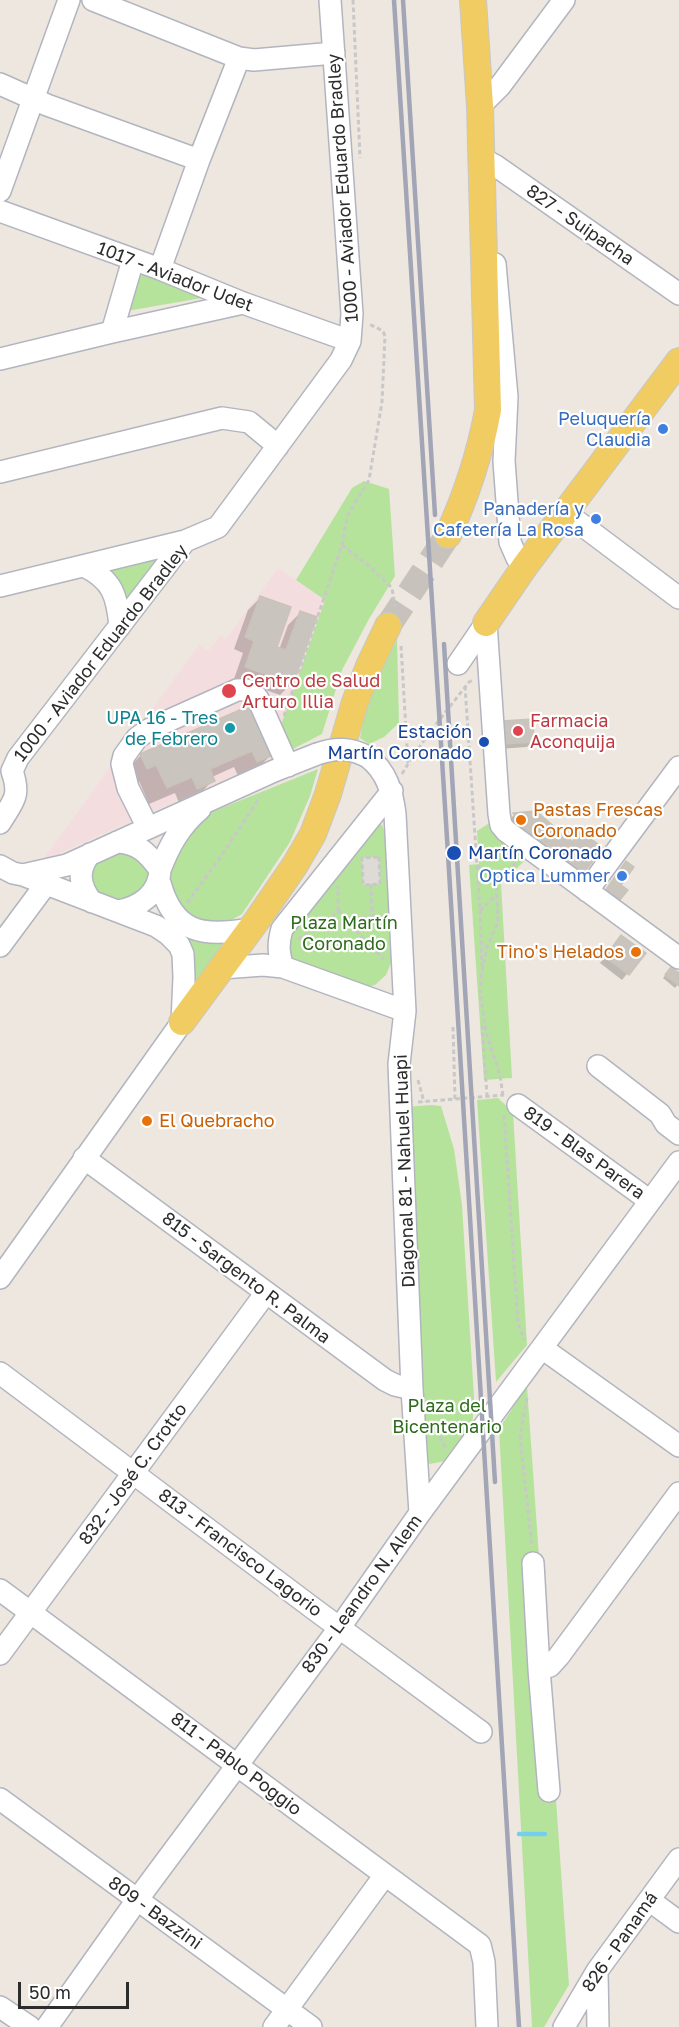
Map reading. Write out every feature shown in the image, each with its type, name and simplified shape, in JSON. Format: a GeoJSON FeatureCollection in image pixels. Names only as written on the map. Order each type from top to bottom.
{"type":"FeatureCollection","features":[{"type":"Feature","properties":{"kind":"main road"},"geometry":{"type":"LineString","coordinates":[[448,535],[470,485],[482,444],[488,410],[480,106],[473,0]]}},
{"type":"Feature","properties":{"kind":"main road"},"geometry":{"type":"LineString","coordinates":[[486,623],[525,566],[679,361]]}},
{"type":"Feature","properties":{"kind":"main road"},"geometry":{"type":"LineString","coordinates":[[182,1022],[254,924],[295,865],[313,834],[331,784],[355,702],[388,626]]}},
{"type":"Feature","properties":{"kind":"street"},"geometry":{"type":"LineString","coordinates":[[0,191],[69,0]]}},
{"type":"Feature","properties":{"kind":"street"},"geometry":{"type":"LineString","coordinates":[[93,0],[238,58],[254,60],[334,53]]}},
{"type":"Feature","properties":{"kind":"street","name":"1000 - Aviador Eduardo Bradley"},"geometry":{"type":"LineString","coordinates":[[0,823],[16,796],[17,790],[6,770],[18,758],[184,541],[218,527],[341,360],[350,341],[352,314],[330,0]]}},
{"type":"Feature","properties":{"kind":"street"},"geometry":{"type":"LineString","coordinates":[[480,106],[500,86],[564,0]]}},
{"type":"Feature","properties":{"kind":"street"},"geometry":{"type":"LineString","coordinates":[[160,269],[238,58]]}},
{"type":"Feature","properties":{"kind":"street"},"geometry":{"type":"LineString","coordinates":[[0,84],[34,99],[199,160]]}},
{"type":"Feature","properties":{"kind":"street"},"geometry":{"type":"LineString","coordinates":[[481,168],[495,263],[506,385],[504,462],[510,542],[516,558],[525,566]]}},
{"type":"Feature","properties":{"kind":"street","name":"827 - Suipacha"},"geometry":{"type":"LineString","coordinates":[[481,168],[679,294]]}},
{"type":"Feature","properties":{"kind":"street","name":"1017 - Aviador Udet"},"geometry":{"type":"LineString","coordinates":[[0,211],[350,341]]}},
{"type":"Feature","properties":{"kind":"street"},"geometry":{"type":"LineString","coordinates":[[112,332],[133,260]]}},
{"type":"Feature","properties":{"kind":"street"},"geometry":{"type":"LineString","coordinates":[[0,359],[243,303]]}},
{"type":"Feature","properties":{"kind":"street"},"geometry":{"type":"LineString","coordinates":[[0,472],[222,418],[249,422],[278,446]]}},
{"type":"Feature","properties":{"kind":"street"},"geometry":{"type":"LineString","coordinates":[[566,513],[679,598]]}},
{"type":"Feature","properties":{"kind":"street"},"geometry":{"type":"LineString","coordinates":[[0,586],[184,541]]}},
{"type":"Feature","properties":{"kind":"street"},"geometry":{"type":"LineString","coordinates":[[84,566],[98,572],[110,586],[117,603],[120,626]]}},
{"type":"Feature","properties":{"kind":"street"},"geometry":{"type":"LineString","coordinates":[[458,664],[486,623]]}},
{"type":"Feature","properties":{"kind":"street"},"geometry":{"type":"LineString","coordinates":[[486,623],[501,825],[530,850],[679,958]]}},
{"type":"Feature","properties":{"kind":"street"},"geometry":{"type":"LineString","coordinates":[[148,828],[128,788],[122,764],[124,756],[137,738],[150,729],[237,690],[246,689],[253,692],[258,699],[281,768]]}},
{"type":"Feature","properties":{"kind":"street","name":"Diagonal 81 - Nahuel Huapi"},"geometry":{"type":"LineString","coordinates":[[117,842],[281,768],[338,748],[349,749],[369,757],[385,776],[392,791],[401,915],[400,966],[405,1011],[399,1064],[412,1389],[420,1513]]}},
{"type":"Feature","properties":{"kind":"street"},"geometry":{"type":"LineString","coordinates":[[587,891],[679,767]]}},
{"type":"Feature","properties":{"kind":"street"},"geometry":{"type":"LineString","coordinates":[[281,958],[278,941],[282,928],[392,791]]}},
{"type":"Feature","properties":{"kind":"street","name":"Diagonal 81 - Nahuel Huapi"},"geometry":{"type":"LineString","coordinates":[[160,876],[167,850],[183,825],[210,801]]}},
{"type":"Feature","properties":{"kind":"street"},"geometry":{"type":"LineString","coordinates":[[9,872],[57,868],[117,842],[136,845],[150,856],[160,876],[164,897],[177,918],[190,927],[212,934],[254,924],[272,956],[405,1011]]}},
{"type":"Feature","properties":{"kind":"street"},"geometry":{"type":"LineString","coordinates":[[90,854],[81,868],[81,879],[82,886],[92,902]]}},
{"type":"Feature","properties":{"kind":"street"},"geometry":{"type":"LineString","coordinates":[[0,1278],[182,1022],[184,962],[179,945],[156,926],[9,872]]}},
{"type":"Feature","properties":{"kind":"street"},"geometry":{"type":"LineString","coordinates":[[118,911],[131,909],[140,903],[160,876]]}},
{"type":"Feature","properties":{"kind":"street"},"geometry":{"type":"LineString","coordinates":[[0,946],[46,884]]}},
{"type":"Feature","properties":{"kind":"street"},"geometry":{"type":"LineString","coordinates":[[222,968],[253,965],[281,958]]}},
{"type":"Feature","properties":{"kind":"street"},"geometry":{"type":"LineString","coordinates":[[367,997],[385,988],[400,966]]}},
{"type":"Feature","properties":{"kind":"street"},"geometry":{"type":"LineString","coordinates":[[598,1066],[660,1114],[666,1124],[679,1134]]}},
{"type":"Feature","properties":{"kind":"street","name":"819 - Blas Parera"},"geometry":{"type":"LineString","coordinates":[[511,1100],[650,1201]]}},
{"type":"Feature","properties":{"kind":"street","name":"815 - Sargento R. Palma"},"geometry":{"type":"LineString","coordinates":[[84,1158],[265,1294],[385,1380],[412,1389]]}},
{"type":"Feature","properties":{"kind":"street","name":"830 - Leandro N. Alem"},"geometry":{"type":"LineString","coordinates":[[47,2027],[137,1900],[340,1627],[420,1513],[678,1165]]}},
{"type":"Feature","properties":{"kind":"street","name":"832 - José C. Crotto"},"geometry":{"type":"LineString","coordinates":[[0,1654],[265,1294]]}},
{"type":"Feature","properties":{"kind":"street"},"geometry":{"type":"LineString","coordinates":[[540,1351],[679,1446]]}},
{"type":"Feature","properties":{"kind":"street","name":"813 - Francisco Lagorio"},"geometry":{"type":"LineString","coordinates":[[0,1372],[133,1474],[481,1732]]}},
{"type":"Feature","properties":{"kind":"street"},"geometry":{"type":"LineString","coordinates":[[539,1669],[550,1666],[559,1656],[679,1492]]}},
{"type":"Feature","properties":{"kind":"street"},"geometry":{"type":"LineString","coordinates":[[533,1563],[549,1791]]}},
{"type":"Feature","properties":{"kind":"street","name":"811 - Pablo Poggio"},"geometry":{"type":"LineString","coordinates":[[0,1590],[473,1938],[483,1950],[487,2027]]}},
{"type":"Feature","properties":{"kind":"street","name":"809 - Bazzini"},"geometry":{"type":"LineString","coordinates":[[0,1799],[311,2027]]}},
{"type":"Feature","properties":{"kind":"street","name":"826 - Panamá"},"geometry":{"type":"LineString","coordinates":[[564,2027],[597,1971],[679,1859]]}},
{"type":"Feature","properties":{"kind":"street"},"geometry":{"type":"LineString","coordinates":[[274,2027],[385,1875]]}},
{"type":"Feature","properties":{"kind":"street"},"geometry":{"type":"LineString","coordinates":[[649,1900],[679,1922]]}},
{"type":"Feature","properties":{"kind":"street"},"geometry":{"type":"LineString","coordinates":[[597,1971],[598,2027]]}},
{"type":"Feature","properties":{"kind":"street"},"geometry":{"type":"LineString","coordinates":[[4,2016],[30,2027]]}},
{"type":"Feature","properties":{"kind":"path"},"geometry":{"type":"LineString","coordinates":[[283,720],[342,545],[347,516],[369,480],[382,402],[385,336],[383,331],[369,324]]}},
{"type":"Feature","properties":{"kind":"path"},"geometry":{"type":"LineString","coordinates":[[392,791],[420,746],[465,686],[489,672]]}},
{"type":"Feature","properties":{"kind":"path"},"geometry":{"type":"LineString","coordinates":[[465,686],[480,911],[481,1006],[487,1095]]}},
{"type":"Feature","properties":{"kind":"path"},"geometry":{"type":"LineString","coordinates":[[177,918],[281,768]]}},
{"type":"Feature","properties":{"kind":"path"},"geometry":{"type":"LineString","coordinates":[[496,881],[530,850]]}},
{"type":"Feature","properties":{"kind":"path"},"geometry":{"type":"LineString","coordinates":[[379,857],[380,884],[371,884],[363,885],[362,858],[379,857]]}},
{"type":"Feature","properties":{"kind":"path"},"geometry":{"type":"LineString","coordinates":[[477,866],[496,881],[497,894],[498,922],[487,947],[482,971]]}},
{"type":"Feature","properties":{"kind":"path"},"geometry":{"type":"LineString","coordinates":[[371,884],[372,917]]}},
{"type":"Feature","properties":{"kind":"path"},"geometry":{"type":"LineString","coordinates":[[480,911],[497,894]]}},
{"type":"Feature","properties":{"kind":"path"},"geometry":{"type":"LineString","coordinates":[[281,958],[333,920],[333,915],[338,911],[343,912],[346,919],[400,966]]}},
{"type":"Feature","properties":{"kind":"path"},"geometry":{"type":"LineString","coordinates":[[333,920],[338,924],[346,919],[401,915]]}},
{"type":"Feature","properties":{"kind":"path"},"geometry":{"type":"LineString","coordinates":[[481,1006],[486,1032],[511,1100],[518,1324],[521,1334],[540,1351]]}},
{"type":"Feature","properties":{"kind":"path"},"geometry":{"type":"LineString","coordinates":[[453,1027],[455,1099]]}},
{"type":"Feature","properties":{"kind":"path"},"geometry":{"type":"LineString","coordinates":[[401,1104],[487,1095],[511,1100]]}},
{"type":"Feature","properties":{"kind":"path"},"geometry":{"type":"LineString","coordinates":[[527,1391],[520,1436],[533,1563]]}},
{"type":"Feature","properties":{"kind":"path"},"geometry":{"type":"LineString","coordinates":[[427,1416],[457,1464]]}},
{"type":"Feature","properties":{"kind":"shaded area","name":"Centro de Salud Arturo Illia"},"geometry":{"type":"Polygon","coordinates":[[[278,568],[325,599],[279,731],[287,752],[42,861],[199,645],[208,651],[221,635],[226,639],[278,568]]]}},
{"type":"Feature","properties":{"kind":"shaded area"},"geometry":{"type":"Polygon","coordinates":[[[379,857],[380,884],[363,885],[362,858],[379,857]]]}},
{"type":"Feature","properties":{"kind":"green space"},"geometry":{"type":"Polygon","coordinates":[[[135,264],[219,295],[127,311],[135,264]]]}},
{"type":"Feature","properties":{"kind":"green space"},"geometry":{"type":"Polygon","coordinates":[[[364,481],[389,489],[395,576],[342,670],[322,734],[287,752],[279,731],[325,600],[296,580],[352,488],[364,481]]]}},
{"type":"Feature","properties":{"kind":"green space"},"geometry":{"type":"Polygon","coordinates":[[[171,550],[127,604],[120,584],[108,567],[171,550]]]}},
{"type":"Feature","properties":{"kind":"green space"},"geometry":{"type":"Polygon","coordinates":[[[397,640],[399,723],[384,737],[369,744],[360,738],[366,711],[379,676],[397,640]]]}},
{"type":"Feature","properties":{"kind":"green space"},"geometry":{"type":"Polygon","coordinates":[[[318,769],[310,796],[290,842],[242,914],[223,925],[191,922],[175,906],[166,870],[197,818],[318,769]]]}},
{"type":"Feature","properties":{"kind":"green space"},"geometry":{"type":"Polygon","coordinates":[[[497,818],[531,855],[501,883],[512,1078],[484,1080],[469,865],[479,864],[477,831],[497,818]]]}},
{"type":"Feature","properties":{"kind":"green space","name":"Plaza Martín Coronado"},"geometry":{"type":"Polygon","coordinates":[[[378,823],[382,825],[387,839],[391,963],[386,975],[375,985],[361,989],[292,962],[285,949],[290,932],[378,823]]]}},
{"type":"Feature","properties":{"kind":"green space"},"geometry":{"type":"Polygon","coordinates":[[[127,851],[148,867],[148,880],[143,890],[134,896],[117,900],[105,898],[94,892],[88,866],[98,855],[127,851]]]}},
{"type":"Feature","properties":{"kind":"green space"},"geometry":{"type":"Polygon","coordinates":[[[181,934],[223,943],[189,993],[181,934]]]}},
{"type":"Feature","properties":{"kind":"green space"},"geometry":{"type":"Polygon","coordinates":[[[498,1098],[513,1112],[527,1345],[496,1382],[477,1100],[498,1098]]]}},
{"type":"Feature","properties":{"kind":"green space","name":"Plaza del Bicentenario"},"geometry":{"type":"Polygon","coordinates":[[[441,1106],[454,1149],[462,1205],[474,1397],[472,1433],[445,1461],[430,1464],[425,1461],[405,1107],[441,1106]]]}},
{"type":"Feature","properties":{"kind":"green space"},"geometry":{"type":"Polygon","coordinates":[[[527,1386],[569,1985],[544,2027],[532,2027],[499,1429],[527,1386]]]}},
{"type":"Feature","properties":{"kind":"building"},"geometry":{"type":"Polygon","coordinates":[[[260,596],[291,607],[277,647],[286,650],[300,611],[317,617],[293,684],[245,667],[254,641],[245,637],[260,596]]]}},
{"type":"Feature","properties":{"kind":"building","name":"UPA 16 - Tres de Febrero"},"geometry":{"type":"Polygon","coordinates":[[[251,705],[273,755],[257,762],[252,751],[210,769],[215,781],[197,789],[192,777],[167,788],[156,765],[147,769],[140,754],[251,705]]]}},
{"type":"Feature","properties":{"kind":"building","name":"Farmacia Aconquija"},"geometry":{"type":"Polygon","coordinates":[[[533,719],[534,742],[503,744],[502,721],[533,719]]]}},
{"type":"Feature","properties":{"kind":"building"},"geometry":{"type":"Polygon","coordinates":[[[536,811],[557,829],[542,846],[522,829],[513,813],[536,811]]]}},
{"type":"Feature","properties":{"kind":"building"},"geometry":{"type":"Polygon","coordinates":[[[557,829],[573,842],[558,860],[542,846],[557,829]]]}},
{"type":"Feature","properties":{"kind":"building"},"geometry":{"type":"Polygon","coordinates":[[[581,831],[603,848],[585,871],[572,873],[558,860],[581,831]]]}},
{"type":"Feature","properties":{"kind":"building","name":"Optica Lummer"},"geometry":{"type":"Polygon","coordinates":[[[626,861],[634,867],[621,885],[628,890],[619,901],[605,891],[626,861]]]}},
{"type":"Feature","properties":{"kind":"building"},"geometry":{"type":"Polygon","coordinates":[[[621,935],[646,953],[629,975],[605,957],[621,935]]]}},
{"type":"Feature","properties":{"kind":"building"},"geometry":{"type":"Polygon","coordinates":[[[671,967],[679,973],[679,986],[665,975],[671,967]]]}},
{"type":"Feature","properties":{"kind":"waterway"},"geometry":{"type":"LineString","coordinates":[[519,1834],[545,1834]]}},
{"type":"Feature","properties":{"kind":"tunnel"},"geometry":{"type":"LineString","coordinates":[[388,626],[448,535]]}},
{"type":"Feature","properties":{"kind":"railway"},"geometry":{"type":"LineString","coordinates":[[394,0],[519,2027]]}},
{"type":"Feature","properties":{"kind":"railway"},"geometry":{"type":"LineString","coordinates":[[403,0],[435,515]]}},
{"type":"Feature","properties":{"kind":"railway"},"geometry":{"type":"LineString","coordinates":[[444,644],[495,1482]]}},
{"type":"Feature","properties":{"kind":"place","name":"Peluquería Claudia"},"geometry":{"type":"Point","coordinates":[663,429]}},
{"type":"Feature","properties":{"kind":"place","name":"Panadería y Cafetería La Rosa"},"geometry":{"type":"Point","coordinates":[596,519]}},
{"type":"Feature","properties":{"kind":"place","name":"Centro de Salud Arturo Illia"},"geometry":{"type":"Point","coordinates":[229,691]}},
{"type":"Feature","properties":{"kind":"place","name":"UPA 16 - Tres de Febrero"},"geometry":{"type":"Point","coordinates":[230,728]}},
{"type":"Feature","properties":{"kind":"place","name":"Farmacia Aconquija"},"geometry":{"type":"Point","coordinates":[518,731]}},
{"type":"Feature","properties":{"kind":"place","name":"Estación Martín Coronado"},"geometry":{"type":"Point","coordinates":[484,742]}},
{"type":"Feature","properties":{"kind":"place","name":"Pastas Frescas Coronado"},"geometry":{"type":"Point","coordinates":[521,820]}},
{"type":"Feature","properties":{"kind":"place","name":"Martín Coronado"},"geometry":{"type":"Point","coordinates":[454,853]}},
{"type":"Feature","properties":{"kind":"place","name":"Optica Lummer"},"geometry":{"type":"Point","coordinates":[622,876]}},
{"type":"Feature","properties":{"kind":"place","name":"Tino's Helados"},"geometry":{"type":"Point","coordinates":[636,952]}},
{"type":"Feature","properties":{"kind":"place","name":"El Quebracho"},"geometry":{"type":"Point","coordinates":[147,1121]}}]}
